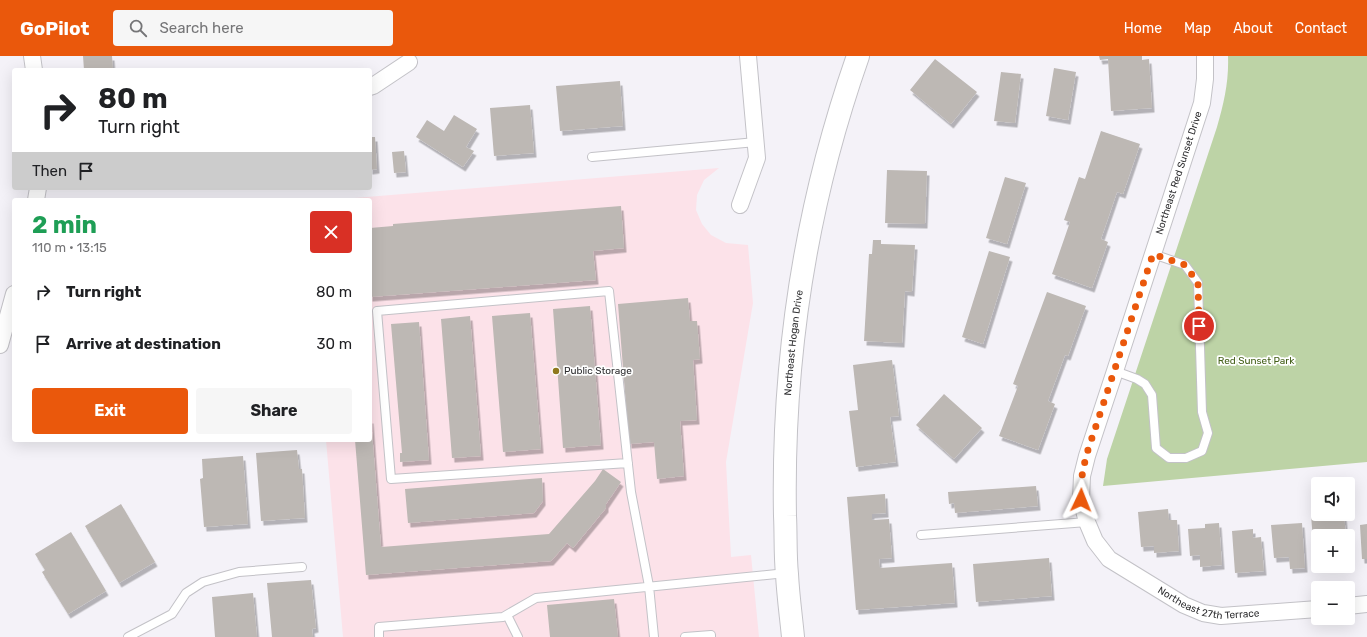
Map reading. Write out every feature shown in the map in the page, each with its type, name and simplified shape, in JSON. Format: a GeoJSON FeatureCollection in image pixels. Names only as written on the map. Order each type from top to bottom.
{"type":"FeatureCollection","features":[{"type":"Feature","properties":{"kind":"highway","name":"Northeast Hogan Drive"},"geometry":{"type":"LineString","coordinates":[[793,637],[786,573],[785,475],[787,411],[791,357],[807,245],[836,125],[858,56]]}},
{"type":"Feature","properties":{"kind":"street"},"geometry":{"type":"LineString","coordinates":[[32,56],[34,68]]}},
{"type":"Feature","properties":{"kind":"street"},"geometry":{"type":"LineString","coordinates":[[740,204],[757,158],[748,56]]}},
{"type":"Feature","properties":{"kind":"street","name":"Northeast Red Sunset Drive"},"geometry":{"type":"LineString","coordinates":[[1109,559],[1095,541],[1087,522],[1081,500],[1082,476],[1086,456],[1116,371],[1202,104],[1205,79],[1205,56]]}},
{"type":"Feature","properties":{"kind":"street"},"geometry":{"type":"LineString","coordinates":[[372,86],[409,62]]}},
{"type":"Feature","properties":{"kind":"street"},"geometry":{"type":"LineString","coordinates":[[0,345],[11,317]]}},
{"type":"Feature","properties":{"kind":"street","name":"Northeast 27th Terrace"},"geometry":{"type":"LineString","coordinates":[[1109,559],[1184,605],[1202,612],[1227,616],[1311,610]]}},
{"type":"Feature","properties":{"kind":"street"},"geometry":{"type":"LineString","coordinates":[[1355,605],[1367,604]]}},
{"type":"Feature","properties":{"kind":"lane"},"geometry":{"type":"LineString","coordinates":[[592,157],[756,142]]}},
{"type":"Feature","properties":{"kind":"lane"},"geometry":{"type":"LineString","coordinates":[[1116,371],[1137,379],[1145,384],[1152,395],[1156,448],[1169,458],[1186,458],[1202,451],[1208,433],[1202,412],[1198,283],[1185,265],[1153,254]]}},
{"type":"Feature","properties":{"kind":"lane"},"geometry":{"type":"LineString","coordinates":[[628,463],[391,479],[377,311],[608,291],[628,463],[631,492],[649,586],[654,637]]}},
{"type":"Feature","properties":{"kind":"lane"},"geometry":{"type":"LineString","coordinates":[[921,535],[1087,522]]}},
{"type":"Feature","properties":{"kind":"lane"},"geometry":{"type":"LineString","coordinates":[[128,637],[172,614],[186,593],[203,582],[239,572],[302,567]]}},
{"type":"Feature","properties":{"kind":"lane"},"geometry":{"type":"LineString","coordinates":[[379,637],[379,627],[503,618],[536,598],[786,573]]}},
{"type":"Feature","properties":{"kind":"lane"},"geometry":{"type":"LineString","coordinates":[[506,616],[518,637]]}},
{"type":"Feature","properties":{"kind":"lane"},"geometry":{"type":"LineString","coordinates":[[685,637],[711,635],[711,637]]}},
{"type":"Feature","properties":{"kind":"shaded area","name":"Public Storage"},"geometry":{"type":"Polygon","coordinates":[[[719,168],[704,180],[697,195],[696,210],[702,224],[711,235],[726,243],[748,245],[753,303],[726,462],[731,557],[751,555],[759,637],[343,637],[326,442],[372,442],[372,198],[354,198],[719,168]]]}},
{"type":"Feature","properties":{"kind":"green space","name":"Red Sunset Park"},"geometry":{"type":"Polygon","coordinates":[[[1228,56],[1367,56],[1367,462],[1103,486],[1107,459],[1217,127],[1226,92],[1228,56]]]}},
{"type":"Feature","properties":{"kind":"building"},"geometry":{"type":"Polygon","coordinates":[[[83,56],[112,56],[113,68],[84,68],[83,56]]]}},
{"type":"Feature","properties":{"kind":"building"},"geometry":{"type":"Polygon","coordinates":[[[1099,56],[1142,56],[1142,60],[1149,59],[1152,108],[1111,111],[1108,59],[1100,60],[1099,56]]]}},
{"type":"Feature","properties":{"kind":"building"},"geometry":{"type":"Polygon","coordinates":[[[935,59],[977,92],[951,124],[910,90],[935,59]]]}},
{"type":"Feature","properties":{"kind":"building"},"geometry":{"type":"Polygon","coordinates":[[[1054,68],[1076,72],[1068,120],[1046,116],[1054,68]]]}},
{"type":"Feature","properties":{"kind":"building"},"geometry":{"type":"Polygon","coordinates":[[[1001,72],[1021,74],[1015,123],[994,121],[1001,72]]]}},
{"type":"Feature","properties":{"kind":"building"},"geometry":{"type":"Polygon","coordinates":[[[620,81],[623,126],[560,131],[556,86],[620,81]]]}},
{"type":"Feature","properties":{"kind":"building"},"geometry":{"type":"Polygon","coordinates":[[[530,105],[534,153],[494,156],[490,108],[530,105]]]}},
{"type":"Feature","properties":{"kind":"building"},"geometry":{"type":"Polygon","coordinates":[[[454,115],[477,129],[466,147],[474,151],[463,167],[416,137],[427,120],[444,131],[454,115]]]}},
{"type":"Feature","properties":{"kind":"building"},"geometry":{"type":"Polygon","coordinates":[[[1101,131],[1140,144],[1123,194],[1117,192],[1101,239],[1108,242],[1092,288],[1052,274],[1070,222],[1064,220],[1079,177],[1085,179],[1101,131]]]}},
{"type":"Feature","properties":{"kind":"building"},"geometry":{"type":"Polygon","coordinates":[[[372,137],[375,137],[377,169],[372,170],[372,137]]]}},
{"type":"Feature","properties":{"kind":"building"},"geometry":{"type":"Polygon","coordinates":[[[404,151],[406,172],[394,173],[392,152],[404,151]]]}},
{"type":"Feature","properties":{"kind":"building"},"geometry":{"type":"Polygon","coordinates":[[[887,170],[927,171],[925,224],[885,223],[887,170]]]}},
{"type":"Feature","properties":{"kind":"building"},"geometry":{"type":"Polygon","coordinates":[[[1005,177],[1026,183],[1007,244],[986,238],[1005,177]]]}},
{"type":"Feature","properties":{"kind":"building"},"geometry":{"type":"Polygon","coordinates":[[[621,206],[624,248],[593,251],[596,280],[372,297],[372,228],[393,226],[393,224],[621,206]]]}},
{"type":"Feature","properties":{"kind":"building"},"geometry":{"type":"Polygon","coordinates":[[[873,240],[881,240],[881,244],[915,245],[912,292],[905,291],[902,343],[864,341],[869,254],[872,254],[873,240]]]}},
{"type":"Feature","properties":{"kind":"building"},"geometry":{"type":"Polygon","coordinates":[[[989,251],[1010,257],[983,344],[962,337],[989,251]]]}},
{"type":"Feature","properties":{"kind":"building"},"geometry":{"type":"Polygon","coordinates":[[[1047,292],[1086,306],[1068,356],[1065,355],[1048,401],[1055,404],[1038,450],[999,436],[1018,386],[1013,384],[1047,292]]]}},
{"type":"Feature","properties":{"kind":"building"},"geometry":{"type":"Polygon","coordinates":[[[688,298],[690,321],[697,321],[700,359],[693,360],[697,420],[680,421],[684,476],[657,479],[654,442],[629,444],[618,304],[688,298]]]}},
{"type":"Feature","properties":{"kind":"building"},"geometry":{"type":"Polygon","coordinates":[[[590,306],[601,445],[563,448],[553,309],[590,306]]]}},
{"type":"Feature","properties":{"kind":"building"},"geometry":{"type":"Polygon","coordinates":[[[530,313],[541,449],[503,452],[492,316],[530,313]]]}},
{"type":"Feature","properties":{"kind":"building"},"geometry":{"type":"Polygon","coordinates":[[[470,316],[481,456],[452,458],[441,319],[470,316]]]}},
{"type":"Feature","properties":{"kind":"building"},"geometry":{"type":"Polygon","coordinates":[[[419,322],[429,460],[400,462],[400,453],[402,453],[391,324],[419,322]]]}},
{"type":"Feature","properties":{"kind":"building"},"geometry":{"type":"Polygon","coordinates":[[[892,360],[899,416],[890,417],[896,462],[856,467],[849,411],[858,410],[853,365],[892,360]]]}},
{"type":"Feature","properties":{"kind":"building"},"geometry":{"type":"Polygon","coordinates":[[[944,394],[982,428],[954,459],[916,425],[944,394]]]}},
{"type":"Feature","properties":{"kind":"building"},"geometry":{"type":"Polygon","coordinates":[[[372,432],[381,547],[549,534],[595,481],[603,469],[621,482],[606,504],[606,508],[573,548],[567,543],[551,561],[366,575],[355,442],[372,442],[372,432]]]}},
{"type":"Feature","properties":{"kind":"building"},"geometry":{"type":"Polygon","coordinates":[[[297,450],[299,469],[302,469],[305,518],[261,521],[256,453],[297,450]]]}},
{"type":"Feature","properties":{"kind":"building"},"geometry":{"type":"Polygon","coordinates":[[[243,456],[248,524],[204,527],[200,479],[203,478],[202,459],[243,456]]]}},
{"type":"Feature","properties":{"kind":"building"},"geometry":{"type":"Polygon","coordinates":[[[542,478],[543,501],[534,513],[408,523],[405,489],[542,478]]]}},
{"type":"Feature","properties":{"kind":"building"},"geometry":{"type":"Polygon","coordinates":[[[1036,486],[1038,506],[955,513],[954,503],[949,504],[948,492],[1036,486]]]}},
{"type":"Feature","properties":{"kind":"building"},"geometry":{"type":"Polygon","coordinates":[[[885,494],[886,513],[872,514],[872,520],[889,519],[892,558],[879,559],[880,568],[952,563],[955,603],[856,610],[847,497],[885,494]]]}},
{"type":"Feature","properties":{"kind":"building"},"geometry":{"type":"Polygon","coordinates":[[[121,504],[155,562],[119,583],[85,526],[121,504]]]}},
{"type":"Feature","properties":{"kind":"building"},"geometry":{"type":"Polygon","coordinates":[[[1168,509],[1169,520],[1177,520],[1179,551],[1154,553],[1154,546],[1141,547],[1138,512],[1168,509]]]}},
{"type":"Feature","properties":{"kind":"building"},"geometry":{"type":"Polygon","coordinates":[[[1311,521],[1345,521],[1345,529],[1312,529],[1311,521]]]}},
{"type":"Feature","properties":{"kind":"building"},"geometry":{"type":"Polygon","coordinates":[[[1219,523],[1222,565],[1200,567],[1200,555],[1190,556],[1188,529],[1205,528],[1205,524],[1219,523]]]}},
{"type":"Feature","properties":{"kind":"building"},"geometry":{"type":"Polygon","coordinates":[[[1302,523],[1305,568],[1290,569],[1289,557],[1274,558],[1271,525],[1302,523]]]}},
{"type":"Feature","properties":{"kind":"building"},"geometry":{"type":"Polygon","coordinates":[[[1367,524],[1367,559],[1362,559],[1360,525],[1367,524]]]}},
{"type":"Feature","properties":{"kind":"building"},"geometry":{"type":"Polygon","coordinates":[[[1253,529],[1253,538],[1261,537],[1264,571],[1235,573],[1232,531],[1253,529]]]}},
{"type":"Feature","properties":{"kind":"building"},"geometry":{"type":"Polygon","coordinates":[[[71,532],[106,591],[68,614],[42,572],[45,570],[35,554],[71,532]]]}},
{"type":"Feature","properties":{"kind":"building"},"geometry":{"type":"Polygon","coordinates":[[[1049,558],[1052,596],[976,602],[973,564],[1049,558]]]}},
{"type":"Feature","properties":{"kind":"building"},"geometry":{"type":"Polygon","coordinates":[[[311,580],[316,628],[312,629],[313,637],[272,637],[267,583],[311,580]]]}},
{"type":"Feature","properties":{"kind":"building"},"geometry":{"type":"Polygon","coordinates":[[[253,593],[257,637],[215,637],[212,597],[253,593]]]}},
{"type":"Feature","properties":{"kind":"building"},"geometry":{"type":"Polygon","coordinates":[[[614,599],[618,637],[550,637],[547,605],[614,599]]]}},
{"type":"Feature","properties":{"kind":"place","name":"Public Storage"},"geometry":{"type":"Point","coordinates":[556,371]}},
{"type":"Feature","properties":{"kind":"route"},"geometry":{"type":"LineString","coordinates":[[1081,500],[1082,476],[1086,456],[1116,371],[1153,254],[1185,265],[1198,283],[1199,326]]}}]}
